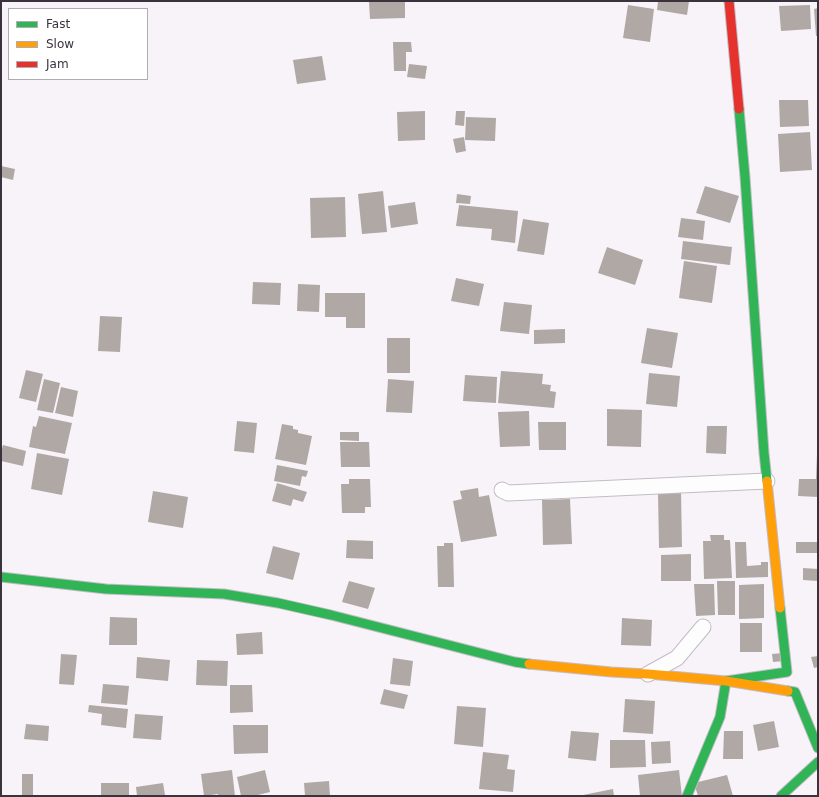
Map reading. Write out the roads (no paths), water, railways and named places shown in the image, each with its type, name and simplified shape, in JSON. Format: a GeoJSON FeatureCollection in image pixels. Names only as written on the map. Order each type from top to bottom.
{"type":"FeatureCollection","features":[{"type":"Feature","properties":{"kind":"street"},"geometry":{"type":"LineString","coordinates":[[726,680],[786,672],[767,481],[745,178],[729,1]]}},
{"type":"Feature","properties":{"kind":"street"},"geometry":{"type":"LineString","coordinates":[[502,490],[508,493],[767,481]]}},
{"type":"Feature","properties":{"kind":"street"},"geometry":{"type":"LineString","coordinates":[[1,576],[15,579],[106,589],[224,594],[278,603],[515,662],[611,672],[726,680],[795,692],[818,748]]}},
{"type":"Feature","properties":{"kind":"street"},"geometry":{"type":"LineString","coordinates":[[648,674],[677,658],[703,627]]}},
{"type":"Feature","properties":{"kind":"street"},"geometry":{"type":"LineString","coordinates":[[687,796],[720,717],[726,680]]}},
{"type":"Feature","properties":{"kind":"street"},"geometry":{"type":"LineString","coordinates":[[781,796],[818,762]]}}]}
